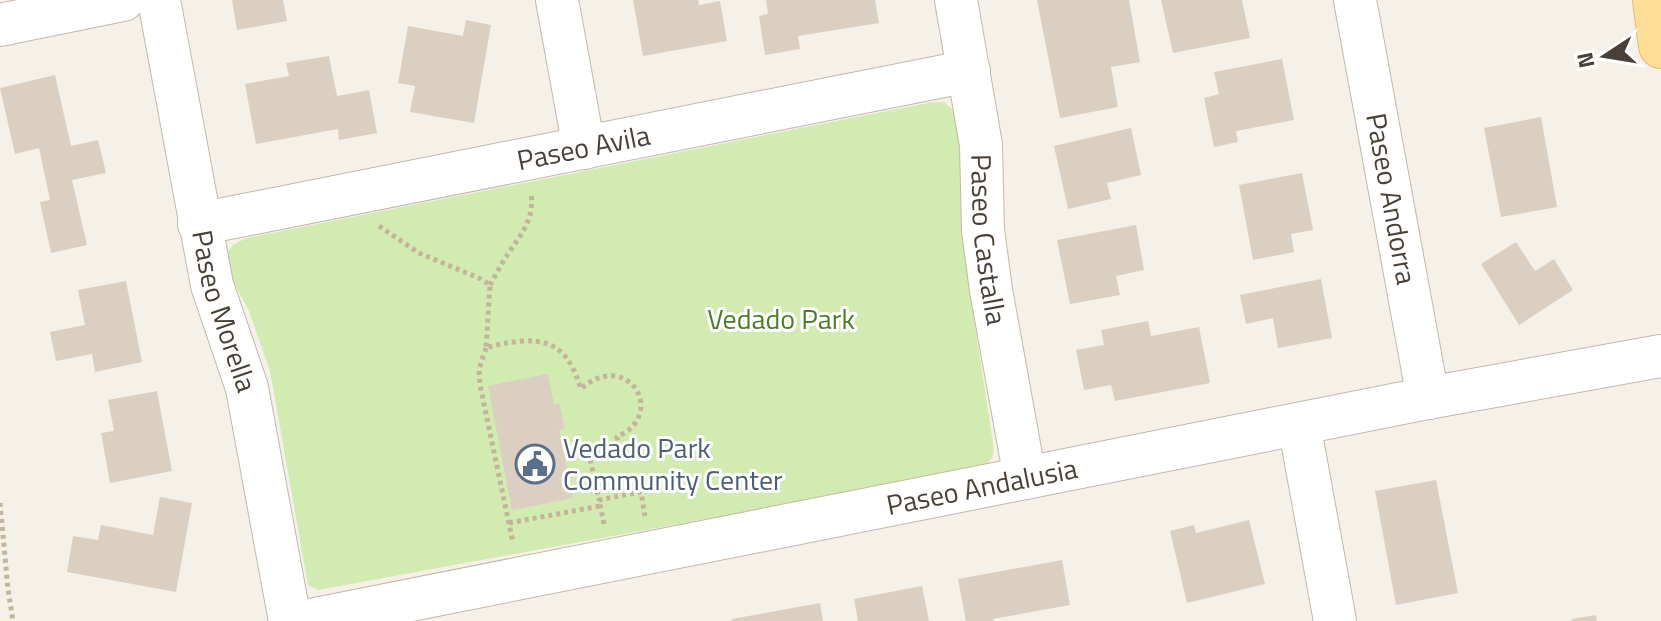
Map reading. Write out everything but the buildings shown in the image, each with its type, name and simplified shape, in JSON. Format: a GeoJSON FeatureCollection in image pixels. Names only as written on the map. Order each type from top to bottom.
{"type":"FeatureCollection","features":[{"type":"Feature","properties":{"kind":"main road"},"geometry":{"type":"LineString","coordinates":[[1655,0],[1661,46]]}},
{"type":"Feature","properties":{"kind":"street"},"geometry":{"type":"LineString","coordinates":[[0,25],[123,0]]}},
{"type":"Feature","properties":{"kind":"street","name":"Paseo Morella"},"geometry":{"type":"LineString","coordinates":[[159,0],[199,224],[212,285],[247,388],[290,621]]}},
{"type":"Feature","properties":{"kind":"street"},"geometry":{"type":"LineString","coordinates":[[557,0],[584,148]]}},
{"type":"Feature","properties":{"kind":"street","name":"Paseo Castalla"},"geometry":{"type":"LineString","coordinates":[[956,0],[981,145],[983,230],[991,290],[1025,478]]}},
{"type":"Feature","properties":{"kind":"street","name":"Paseo Andorra"},"geometry":{"type":"LineString","coordinates":[[1355,0],[1428,398]]}},
{"type":"Feature","properties":{"kind":"street","name":"Paseo Avila"},"geometry":{"type":"LineString","coordinates":[[199,224],[969,71]]}},
{"type":"Feature","properties":{"kind":"street","name":"Paseo Andalusia"},"geometry":{"type":"LineString","coordinates":[[305,621],[1428,398],[1661,356]]}},
{"type":"Feature","properties":{"kind":"street"},"geometry":{"type":"LineString","coordinates":[[1299,424],[1335,621]]}},
{"type":"Feature","properties":{"kind":"path"},"geometry":{"type":"LineString","coordinates":[[513,546],[479,369],[486,348],[490,285],[528,225],[532,201],[530,187]]}},
{"type":"Feature","properties":{"kind":"path"},"geometry":{"type":"LineString","coordinates":[[374,218],[376,224],[419,253],[490,285]]}},
{"type":"Feature","properties":{"kind":"path"},"geometry":{"type":"LineString","coordinates":[[486,348],[499,343],[533,341],[552,344],[574,367],[581,389],[590,381],[607,375],[626,379],[635,387],[639,394],[639,414],[633,427],[617,437],[619,448],[589,454],[604,524],[618,521]]}},
{"type":"Feature","properties":{"kind":"path"},"geometry":{"type":"LineString","coordinates":[[509,523],[641,492],[646,516],[632,519]]}},
{"type":"Feature","properties":{"kind":"path"},"geometry":{"type":"LineString","coordinates":[[0,503],[13,621]]}},
{"type":"Feature","properties":{"kind":"green space","name":"Vedado Park"},"geometry":{"type":"Polygon","coordinates":[[[944,102],[954,111],[968,175],[971,237],[967,272],[994,450],[987,464],[978,469],[318,590],[308,585],[270,371],[249,311],[226,268],[227,253],[233,245],[246,238],[944,102]]]}},
{"type":"Feature","properties":{"kind":"place","name":"Vedado Park Community Center"},"geometry":{"type":"Point","coordinates":[535,464]}}]}
